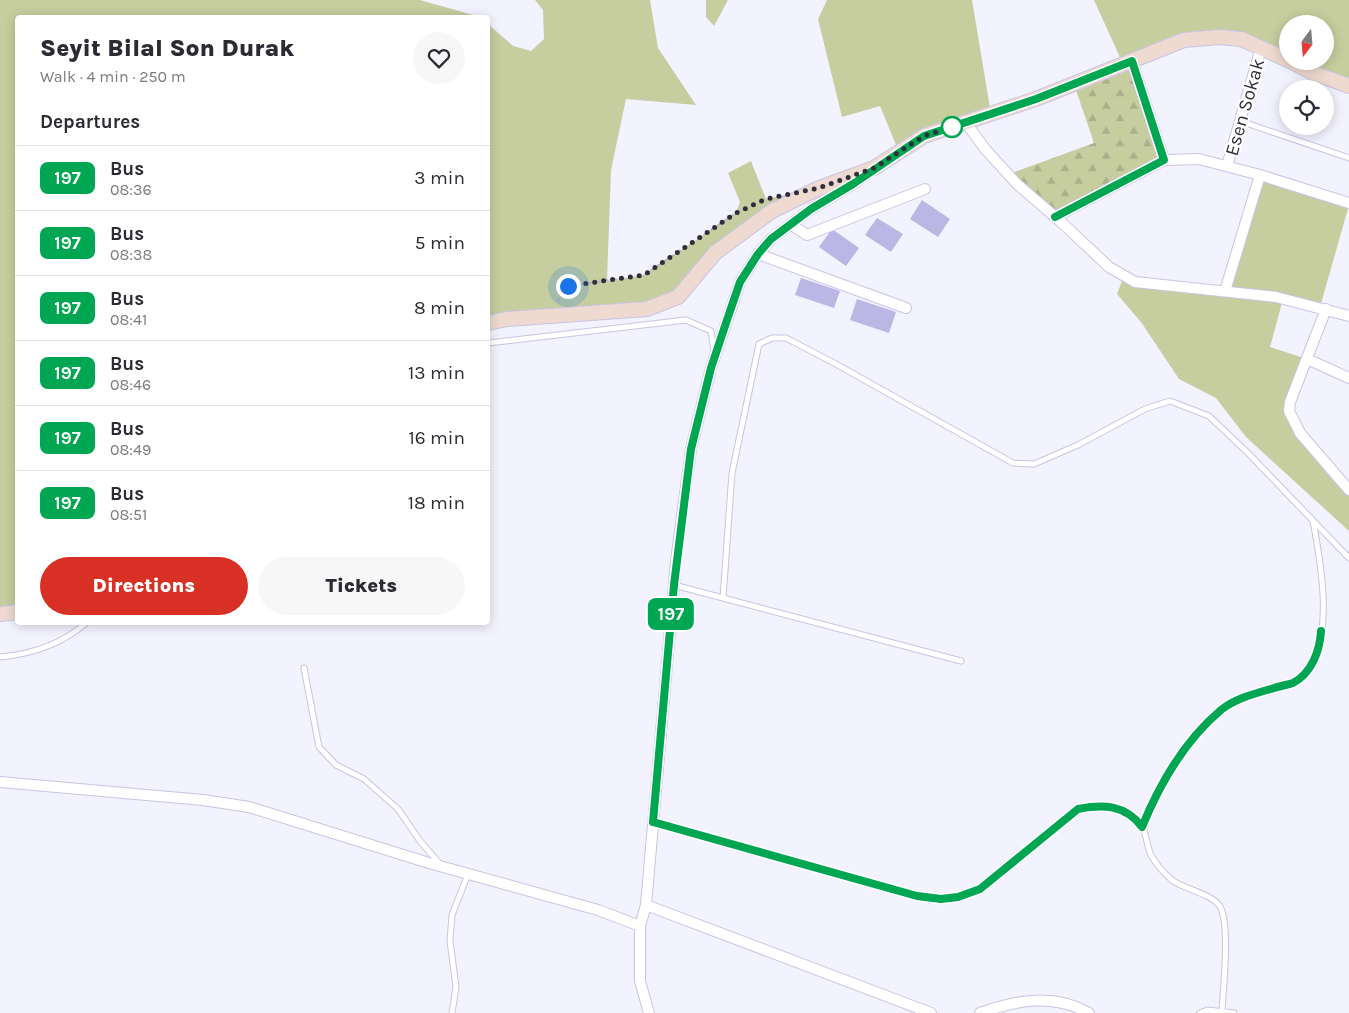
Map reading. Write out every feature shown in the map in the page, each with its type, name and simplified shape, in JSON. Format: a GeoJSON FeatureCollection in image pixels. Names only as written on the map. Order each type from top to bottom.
{"type":"FeatureCollection","features":[{"type":"Feature","properties":{"kind":"main road"},"geometry":{"type":"LineString","coordinates":[[490,323],[507,319],[647,309],[678,297],[715,253],[772,212],[819,188],[874,168],[924,136],[1036,99],[1184,40],[1219,37],[1241,39],[1279,56]]}},
{"type":"Feature","properties":{"kind":"main road"},"geometry":{"type":"LineString","coordinates":[[1307,70],[1349,86]]}},
{"type":"Feature","properties":{"kind":"main road"},"geometry":{"type":"LineString","coordinates":[[0,614],[15,612]]}},
{"type":"Feature","properties":{"kind":"street","name":"Esen Sokak"},"geometry":{"type":"LineString","coordinates":[[1227,166],[1261,48]]}},
{"type":"Feature","properties":{"kind":"street"},"geometry":{"type":"LineString","coordinates":[[1132,61],[1164,160]]}},
{"type":"Feature","properties":{"kind":"street"},"geometry":{"type":"LineString","coordinates":[[966,123],[986,150],[1017,184],[1109,266],[1135,282],[1276,297],[1349,316]]}},
{"type":"Feature","properties":{"kind":"street"},"geometry":{"type":"LineString","coordinates":[[1055,217],[1164,160],[1199,159],[1260,175],[1349,203]]}},
{"type":"Feature","properties":{"kind":"street"},"geometry":{"type":"LineString","coordinates":[[649,1013],[640,980],[640,926],[646,905],[674,585],[691,449],[715,356],[740,282],[758,254],[771,239],[790,224],[853,184],[874,168]]}},
{"type":"Feature","properties":{"kind":"street"},"geometry":{"type":"LineString","coordinates":[[1224,291],[1260,175]]}},
{"type":"Feature","properties":{"kind":"street"},"geometry":{"type":"LineString","coordinates":[[790,224],[807,235],[925,189]]}},
{"type":"Feature","properties":{"kind":"street"},"geometry":{"type":"LineString","coordinates":[[758,254],[906,308]]}},
{"type":"Feature","properties":{"kind":"street"},"geometry":{"type":"LineString","coordinates":[[1326,309],[1290,402],[1289,411],[1300,433],[1349,490]]}},
{"type":"Feature","properties":{"kind":"street"},"geometry":{"type":"LineString","coordinates":[[1307,359],[1349,378]]}},
{"type":"Feature","properties":{"kind":"street"},"geometry":{"type":"LineString","coordinates":[[0,782],[203,800],[249,808],[442,867],[598,910],[640,926]]}},
{"type":"Feature","properties":{"kind":"street"},"geometry":{"type":"LineString","coordinates":[[646,905],[931,1013]]}},
{"type":"Feature","properties":{"kind":"street"},"geometry":{"type":"LineString","coordinates":[[980,1013],[1006,1004],[1043,999],[1077,1006],[1089,1013]]}},
{"type":"Feature","properties":{"kind":"lane"},"geometry":{"type":"LineString","coordinates":[[1240,121],[1349,158]]}},
{"type":"Feature","properties":{"kind":"lane"},"geometry":{"type":"LineString","coordinates":[[490,343],[686,320],[711,331],[715,356]]}},
{"type":"Feature","properties":{"kind":"lane"},"geometry":{"type":"LineString","coordinates":[[723,598],[732,473],[759,344],[772,338],[786,338],[834,363],[1013,464],[1034,464],[1078,445],[1145,409],[1170,401],[1208,416],[1248,453],[1349,558]]}},
{"type":"Feature","properties":{"kind":"lane"},"geometry":{"type":"LineString","coordinates":[[1142,827],[1155,796],[1176,760],[1195,736],[1223,709],[1252,694],[1294,682],[1310,668],[1320,644],[1323,604],[1319,552],[1313,520]]}},
{"type":"Feature","properties":{"kind":"lane"},"geometry":{"type":"LineString","coordinates":[[674,585],[961,661]]}},
{"type":"Feature","properties":{"kind":"lane"},"geometry":{"type":"LineString","coordinates":[[0,657],[50,646],[75,633],[84,625]]}},
{"type":"Feature","properties":{"kind":"lane"},"geometry":{"type":"LineString","coordinates":[[304,668],[319,747],[336,765],[364,779],[398,809],[420,841],[442,867]]}},
{"type":"Feature","properties":{"kind":"lane"},"geometry":{"type":"LineString","coordinates":[[653,822],[917,896],[941,899],[958,897],[980,889],[1078,809],[1097,806],[1114,807],[1134,816],[1142,827],[1152,856],[1165,874],[1175,882],[1201,893],[1219,905],[1224,919],[1225,960],[1222,1011]]}},
{"type":"Feature","properties":{"kind":"lane"},"geometry":{"type":"LineString","coordinates":[[452,1013],[456,986],[450,941],[452,915],[468,874]]}},
{"type":"Feature","properties":{"kind":"lane"},"geometry":{"type":"LineString","coordinates":[[1200,1013],[1207,1010],[1234,1013]]}},
{"type":"Feature","properties":{"kind":"path"},"geometry":{"type":"LineString","coordinates":[[554,316],[561,294],[568,286],[644,275],[736,213],[766,199]]}},
{"type":"Feature","properties":{"kind":"green space"},"geometry":{"type":"Polygon","coordinates":[[[0,0],[420,0],[473,15],[15,15],[15,612],[0,614],[0,0]]]}},
{"type":"Feature","properties":{"kind":"green space"},"geometry":{"type":"Polygon","coordinates":[[[535,0],[650,0],[658,48],[696,105],[626,99],[611,170],[607,281],[644,275],[736,213],[740,202],[728,173],[751,161],[766,199],[819,188],[772,211],[688,285],[647,309],[490,323],[490,26],[513,46],[531,51],[544,39],[543,10],[535,0]]]}},
{"type":"Feature","properties":{"kind":"green space"},"geometry":{"type":"Polygon","coordinates":[[[706,0],[728,0],[714,26],[706,17],[706,0]]]}},
{"type":"Feature","properties":{"kind":"green space"},"geometry":{"type":"Polygon","coordinates":[[[827,0],[972,0],[991,114],[899,152],[880,106],[842,117],[818,19],[827,0]]]}},
{"type":"Feature","properties":{"kind":"green space"},"geometry":{"type":"Polygon","coordinates":[[[1094,0],[1349,0],[1349,86],[1311,70],[1334,70],[1334,15],[1279,15],[1279,57],[1219,37],[1123,64],[1094,0]]]}},
{"type":"Feature","properties":{"kind":"green space"},"geometry":{"type":"Polygon","coordinates":[[[1132,61],[1164,160],[1055,217],[1009,174],[1094,143],[1074,84],[1132,61]]]}},
{"type":"Feature","properties":{"kind":"green space"},"geometry":{"type":"Polygon","coordinates":[[[1260,175],[1349,205],[1320,307],[1283,299],[1270,347],[1307,359],[1290,401],[1302,436],[1349,483],[1349,531],[1246,437],[1216,398],[1179,379],[1141,322],[1117,294],[1124,276],[1225,291],[1260,175]]]}},
{"type":"Feature","properties":{"kind":"building"},"geometry":{"type":"Polygon","coordinates":[[[922,200],[950,219],[938,237],[910,219],[922,200]]]}},
{"type":"Feature","properties":{"kind":"building"},"geometry":{"type":"Polygon","coordinates":[[[877,218],[903,234],[891,252],[865,235],[877,218]]]}},
{"type":"Feature","properties":{"kind":"building"},"geometry":{"type":"Polygon","coordinates":[[[832,229],[859,248],[846,266],[819,247],[832,229]]]}},
{"type":"Feature","properties":{"kind":"building"},"geometry":{"type":"Polygon","coordinates":[[[801,278],[840,291],[834,308],[795,295],[801,278]]]}},
{"type":"Feature","properties":{"kind":"building"},"geometry":{"type":"Polygon","coordinates":[[[857,299],[896,312],[889,333],[850,320],[857,299]]]}},
{"type":"Feature","properties":{"kind":"bus line","name":"197"},"geometry":{"type":"LineString","coordinates":[[1055,217],[1164,160],[1132,61],[1036,99],[924,136],[853,184],[811,209],[771,239],[758,254],[740,282],[711,368],[691,449],[674,585],[653,822],[917,896],[941,899],[958,897],[980,889],[1078,809],[1097,806],[1114,807],[1134,816],[1142,827],[1155,796],[1176,760],[1195,736],[1223,709],[1252,694],[1294,682],[1310,668],[1320,644],[1321,631]]}},
{"type":"Feature","properties":{"kind":"route"},"geometry":{"type":"LineString","coordinates":[[568,286],[644,275],[736,213],[766,199],[819,188],[874,168],[924,136],[952,127]]}}]}
